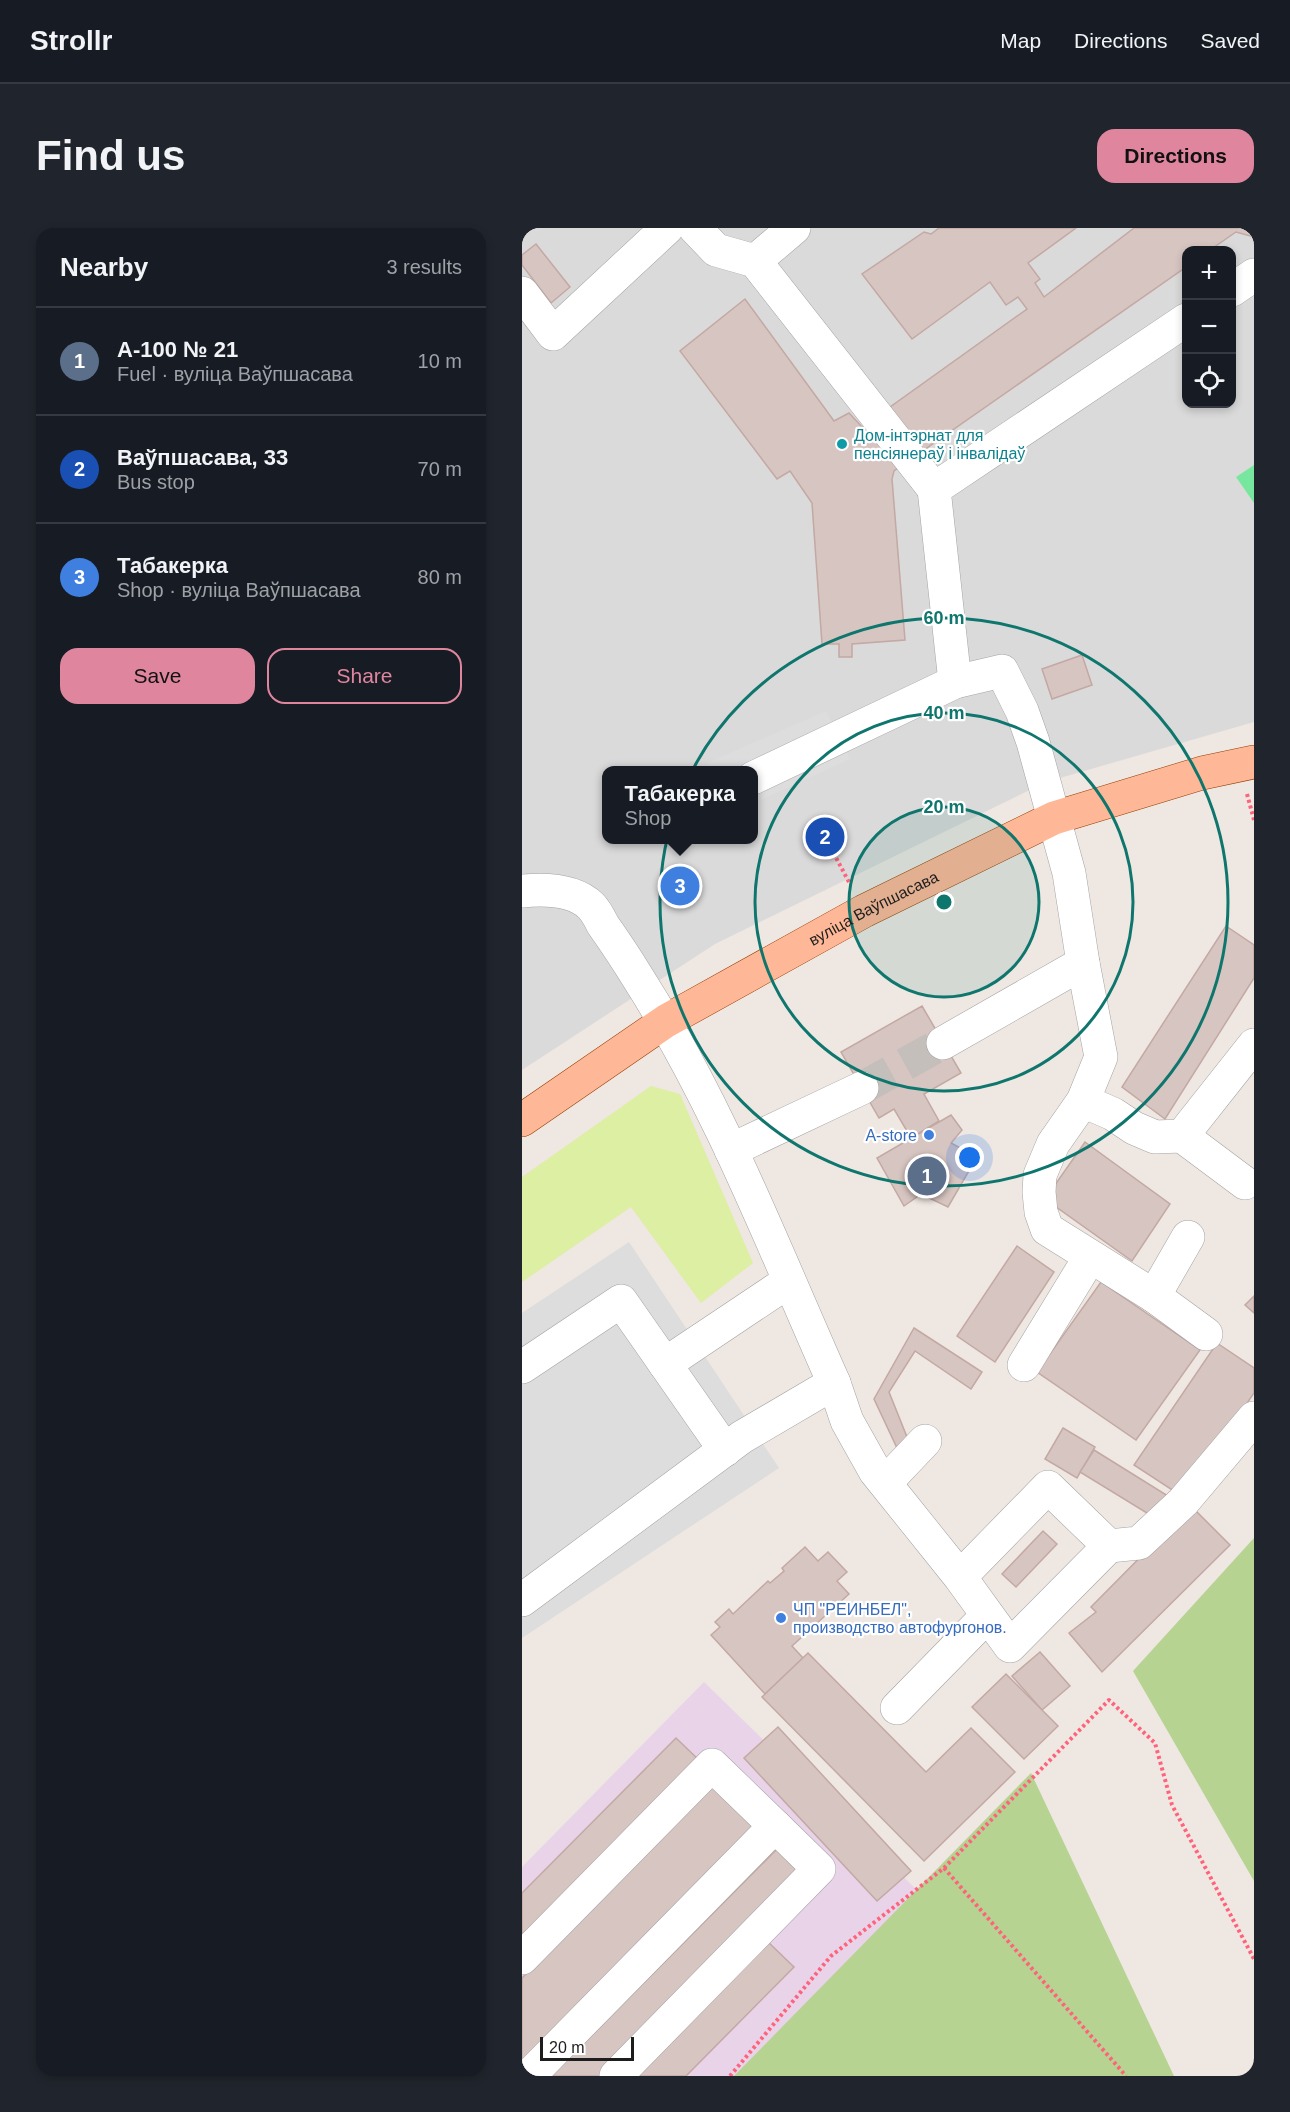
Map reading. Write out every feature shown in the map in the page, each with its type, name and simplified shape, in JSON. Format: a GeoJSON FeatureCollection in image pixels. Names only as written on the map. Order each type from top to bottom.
{"type":"FeatureCollection","features":[{"type":"Feature","properties":{"kind":"main road","name":"вуліца Ваўпшасава"},"geometry":{"type":"LineString","coordinates":[[522,1120],[666,1021],[864,911],[1053,818],[1202,773],[1254,762]]}},
{"type":"Feature","properties":{"kind":"lane"},"geometry":{"type":"LineString","coordinates":[[522,293],[553,334],[668,228]]}},
{"type":"Feature","properties":{"kind":"lane"},"geometry":{"type":"LineString","coordinates":[[695,228],[716,250],[755,261],[934,489],[955,682]]}},
{"type":"Feature","properties":{"kind":"lane"},"geometry":{"type":"LineString","coordinates":[[755,261],[794,228]]}},
{"type":"Feature","properties":{"kind":"lane"},"geometry":{"type":"LineString","coordinates":[[1236,287],[1254,275]]}},
{"type":"Feature","properties":{"kind":"lane"},"geometry":{"type":"LineString","coordinates":[[934,489],[1182,323]]}},
{"type":"Feature","properties":{"kind":"lane"},"geometry":{"type":"LineString","coordinates":[[758,776],[955,682],[1002,671],[1022,711],[1033,742],[1069,873],[1101,1057],[1083,1101],[1053,1144],[1040,1175],[1041,1212],[1047,1229],[1154,1296],[1206,1334]]}},
{"type":"Feature","properties":{"kind":"lane"},"geometry":{"type":"LineString","coordinates":[[522,891],[538,889],[572,894],[591,906],[666,1021],[695,1073],[731,1150],[834,1383],[847,1421],[875,1471],[960,1577],[1010,1646],[1109,1546],[1139,1543],[1183,1502],[1254,1418]]}},
{"type":"Feature","properties":{"kind":"lane"},"geometry":{"type":"LineString","coordinates":[[943,1043],[1083,963]]}},
{"type":"Feature","properties":{"kind":"lane"},"geometry":{"type":"LineString","coordinates":[[1182,1136],[1254,1045]]}},
{"type":"Feature","properties":{"kind":"lane"},"geometry":{"type":"LineString","coordinates":[[731,1150],[862,1088]]}},
{"type":"Feature","properties":{"kind":"lane"},"geometry":{"type":"LineString","coordinates":[[1083,1101],[1155,1137],[1182,1136],[1245,1183]]}},
{"type":"Feature","properties":{"kind":"lane"},"geometry":{"type":"LineString","coordinates":[[1154,1296],[1188,1237]]}},
{"type":"Feature","properties":{"kind":"lane"},"geometry":{"type":"LineString","coordinates":[[1024,1365],[1090,1257]]}},
{"type":"Feature","properties":{"kind":"lane"},"geometry":{"type":"LineString","coordinates":[[665,1364],[789,1281]]}},
{"type":"Feature","properties":{"kind":"lane"},"geometry":{"type":"LineString","coordinates":[[522,1367],[621,1301],[725,1450]]}},
{"type":"Feature","properties":{"kind":"lane"},"geometry":{"type":"LineString","coordinates":[[522,1600],[742,1437],[834,1383]]}},
{"type":"Feature","properties":{"kind":"lane"},"geometry":{"type":"LineString","coordinates":[[885,1483],[925,1441]]}},
{"type":"Feature","properties":{"kind":"lane"},"geometry":{"type":"LineString","coordinates":[[960,1577],[1048,1487],[1109,1546]]}},
{"type":"Feature","properties":{"kind":"lane"},"geometry":{"type":"LineString","coordinates":[[897,1708],[987,1616]]}},
{"type":"Feature","properties":{"kind":"lane"},"geometry":{"type":"LineString","coordinates":[[522,1958],[712,1765],[819,1869],[616,2076]]}},
{"type":"Feature","properties":{"kind":"lane"},"geometry":{"type":"LineString","coordinates":[[529,2076],[775,1826]]}},
{"type":"Feature","properties":{"kind":"path"},"geometry":{"type":"LineString","coordinates":[[825,837],[864,911]]}},
{"type":"Feature","properties":{"kind":"path"},"geometry":{"type":"LineString","coordinates":[[730,2076],[831,1956],[944,1868],[1109,1700],[1155,1743],[1172,1805],[1254,1959]]}},
{"type":"Feature","properties":{"kind":"path"},"geometry":{"type":"LineString","coordinates":[[944,1868],[1126,2076]]}},
{"type":"Feature","properties":{"kind":"shaded area"},"geometry":{"type":"Polygon","coordinates":[[[522,228],[1254,228],[1254,722],[1046,782],[715,944],[522,1070],[522,228]]]}},
{"type":"Feature","properties":{"kind":"shaded area"},"geometry":{"type":"Polygon","coordinates":[[[826,711],[850,759],[758,801],[758,766],[708,766],[707,763],[826,711]]]}},
{"type":"Feature","properties":{"kind":"shaded area"},"geometry":{"type":"Polygon","coordinates":[[[629,1242],[779,1468],[522,1638],[522,1313],[629,1242]]]}},
{"type":"Feature","properties":{"kind":"shaded area"},"geometry":{"type":"Polygon","coordinates":[[[704,1682],[922,1895],[735,2076],[522,2076],[522,1867],[704,1682]]]}},
{"type":"Feature","properties":{"kind":"green space"},"geometry":{"type":"Polygon","coordinates":[[[1254,465],[1254,503],[1236,477],[1254,465]]]}},
{"type":"Feature","properties":{"kind":"green space"},"geometry":{"type":"Polygon","coordinates":[[[651,1086],[680,1094],[753,1263],[701,1303],[631,1207],[522,1282],[522,1177],[651,1086]]]}},
{"type":"Feature","properties":{"kind":"green space"},"geometry":{"type":"Polygon","coordinates":[[[1254,1538],[1254,1881],[1133,1671],[1254,1538]]]}},
{"type":"Feature","properties":{"kind":"green space"},"geometry":{"type":"Polygon","coordinates":[[[1031,1773],[1174,2076],[734,2076],[1031,1773]]]}},
{"type":"Feature","properties":{"kind":"building","name":"Дом-інтэрнат для пенсіянераў і інвалідаў"},"geometry":{"type":"Polygon","coordinates":[[[939,228],[1076,228],[1028,263],[1040,279],[1035,283],[1044,297],[1134,228],[1254,228],[1254,237],[1236,232],[1216,246],[1182,246],[1182,270],[894,471],[892,479],[905,640],[852,644],[852,657],[839,657],[839,644],[822,644],[812,503],[790,471],[777,479],[680,351],[745,299],[834,421],[849,413],[862,427],[1027,309],[1018,297],[1006,305],[990,282],[912,339],[862,274],[924,232],[931,234],[939,228]]]}},
{"type":"Feature","properties":{"kind":"building"},"geometry":{"type":"Polygon","coordinates":[[[536,244],[570,287],[551,303],[522,265],[522,255],[536,244]]]}},
{"type":"Feature","properties":{"kind":"building"},"geometry":{"type":"Polygon","coordinates":[[[1082,655],[1092,685],[1052,699],[1042,669],[1082,655]]]}},
{"type":"Feature","properties":{"kind":"building"},"geometry":{"type":"Polygon","coordinates":[[[1226,926],[1254,945],[1254,978],[1165,1119],[1122,1087],[1226,926]]]}},
{"type":"Feature","properties":{"kind":"building"},"geometry":{"type":"Polygon","coordinates":[[[922,1006],[961,1073],[924,1094],[939,1121],[911,1138],[894,1109],[879,1118],[841,1052],[922,1006]]]}},
{"type":"Feature","properties":{"kind":"building"},"geometry":{"type":"Polygon","coordinates":[[[951,1115],[962,1130],[951,1143],[977,1157],[948,1207],[921,1194],[904,1206],[877,1158],[951,1115]]]}},
{"type":"Feature","properties":{"kind":"building"},"geometry":{"type":"Polygon","coordinates":[[[1085,1142],[1170,1204],[1132,1261],[1045,1199],[1085,1142]]]}},
{"type":"Feature","properties":{"kind":"building"},"geometry":{"type":"Polygon","coordinates":[[[1017,1246],[1054,1272],[995,1362],[957,1336],[1017,1246]]]}},
{"type":"Feature","properties":{"kind":"building"},"geometry":{"type":"Polygon","coordinates":[[[1101,1282],[1200,1350],[1136,1440],[1037,1372],[1101,1282]]]}},
{"type":"Feature","properties":{"kind":"building"},"geometry":{"type":"Polygon","coordinates":[[[1254,1296],[1254,1313],[1245,1305],[1254,1296]]]}},
{"type":"Feature","properties":{"kind":"building"},"geometry":{"type":"Polygon","coordinates":[[[914,1328],[982,1372],[971,1389],[915,1351],[889,1392],[909,1442],[897,1448],[874,1399],[914,1328]]]}},
{"type":"Feature","properties":{"kind":"building"},"geometry":{"type":"Polygon","coordinates":[[[1217,1343],[1254,1368],[1254,1393],[1183,1497],[1134,1465],[1217,1343]]]}},
{"type":"Feature","properties":{"kind":"building"},"geometry":{"type":"Polygon","coordinates":[[[1063,1428],[1095,1447],[1077,1478],[1045,1459],[1063,1428]]]}},
{"type":"Feature","properties":{"kind":"building"},"geometry":{"type":"Polygon","coordinates":[[[1094,1450],[1168,1496],[1155,1518],[1080,1472],[1094,1450]]]}},
{"type":"Feature","properties":{"kind":"building"},"geometry":{"type":"Polygon","coordinates":[[[1191,1506],[1230,1545],[1102,1672],[1069,1633],[1096,1612],[1091,1607],[1191,1506]]]}},
{"type":"Feature","properties":{"kind":"building"},"geometry":{"type":"Polygon","coordinates":[[[1043,1531],[1057,1544],[1016,1587],[1002,1574],[1043,1531]]]}},
{"type":"Feature","properties":{"kind":"building"},"geometry":{"type":"Polygon","coordinates":[[[805,1547],[818,1561],[828,1552],[847,1572],[837,1581],[849,1594],[792,1646],[803,1658],[765,1694],[711,1635],[720,1627],[715,1622],[729,1609],[733,1614],[768,1581],[770,1583],[784,1571],[782,1568],[805,1547]]]}},
{"type":"Feature","properties":{"kind":"building"},"geometry":{"type":"Polygon","coordinates":[[[1040,1652],[1070,1686],[1042,1710],[1012,1676],[1040,1652]]]}},
{"type":"Feature","properties":{"kind":"building"},"geometry":{"type":"Polygon","coordinates":[[[808,1653],[926,1772],[971,1728],[1015,1772],[924,1861],[762,1697],[808,1653]]]}},
{"type":"Feature","properties":{"kind":"building"},"geometry":{"type":"Polygon","coordinates":[[[1006,1674],[1058,1726],[1024,1759],[972,1707],[1006,1674]]]}},
{"type":"Feature","properties":{"kind":"building"},"geometry":{"type":"Polygon","coordinates":[[[778,1727],[911,1871],[877,1901],[744,1758],[778,1727]]]}},
{"type":"Feature","properties":{"kind":"building"},"geometry":{"type":"Polygon","coordinates":[[[676,1738],[700,1761],[522,1941],[522,1893],[676,1738]]]}},
{"type":"Feature","properties":{"kind":"building"},"geometry":{"type":"Polygon","coordinates":[[[715,1781],[759,1825],[522,2066],[522,1978],[715,1781]]]}},
{"type":"Feature","properties":{"kind":"building"},"geometry":{"type":"Polygon","coordinates":[[[777,1849],[801,1873],[600,2076],[551,2076],[777,1849]]]}},
{"type":"Feature","properties":{"kind":"building"},"geometry":{"type":"Polygon","coordinates":[[[766,1940],[794,1967],[686,2076],[633,2076],[766,1940]]]}},
{"type":"Feature","properties":{"kind":"tunnel"},"geometry":{"type":"LineString","coordinates":[[862,1088],[943,1043]]}},
{"type":"Feature","properties":{"kind":"place","name":"Дом-інтэрнат для пенсіянераў і інвалідаў"},"geometry":{"type":"Point","coordinates":[842,444]}},
{"type":"Feature","properties":{"kind":"place","name":"Ваўпшасава, 33"},"geometry":{"type":"Point","coordinates":[825,837]}},
{"type":"Feature","properties":{"kind":"place","name":"Табакерка"},"geometry":{"type":"Point","coordinates":[680,886]}},
{"type":"Feature","properties":{"kind":"place","name":"А-store"},"geometry":{"type":"Point","coordinates":[929,1135]}},
{"type":"Feature","properties":{"kind":"place","name":"А-100 № 21"},"geometry":{"type":"Point","coordinates":[927,1176]}},
{"type":"Feature","properties":{"kind":"place","name":"ЧП \"РЕИНБЕЛ\", производство автофургонов."},"geometry":{"type":"Point","coordinates":[781,1618]}}]}
